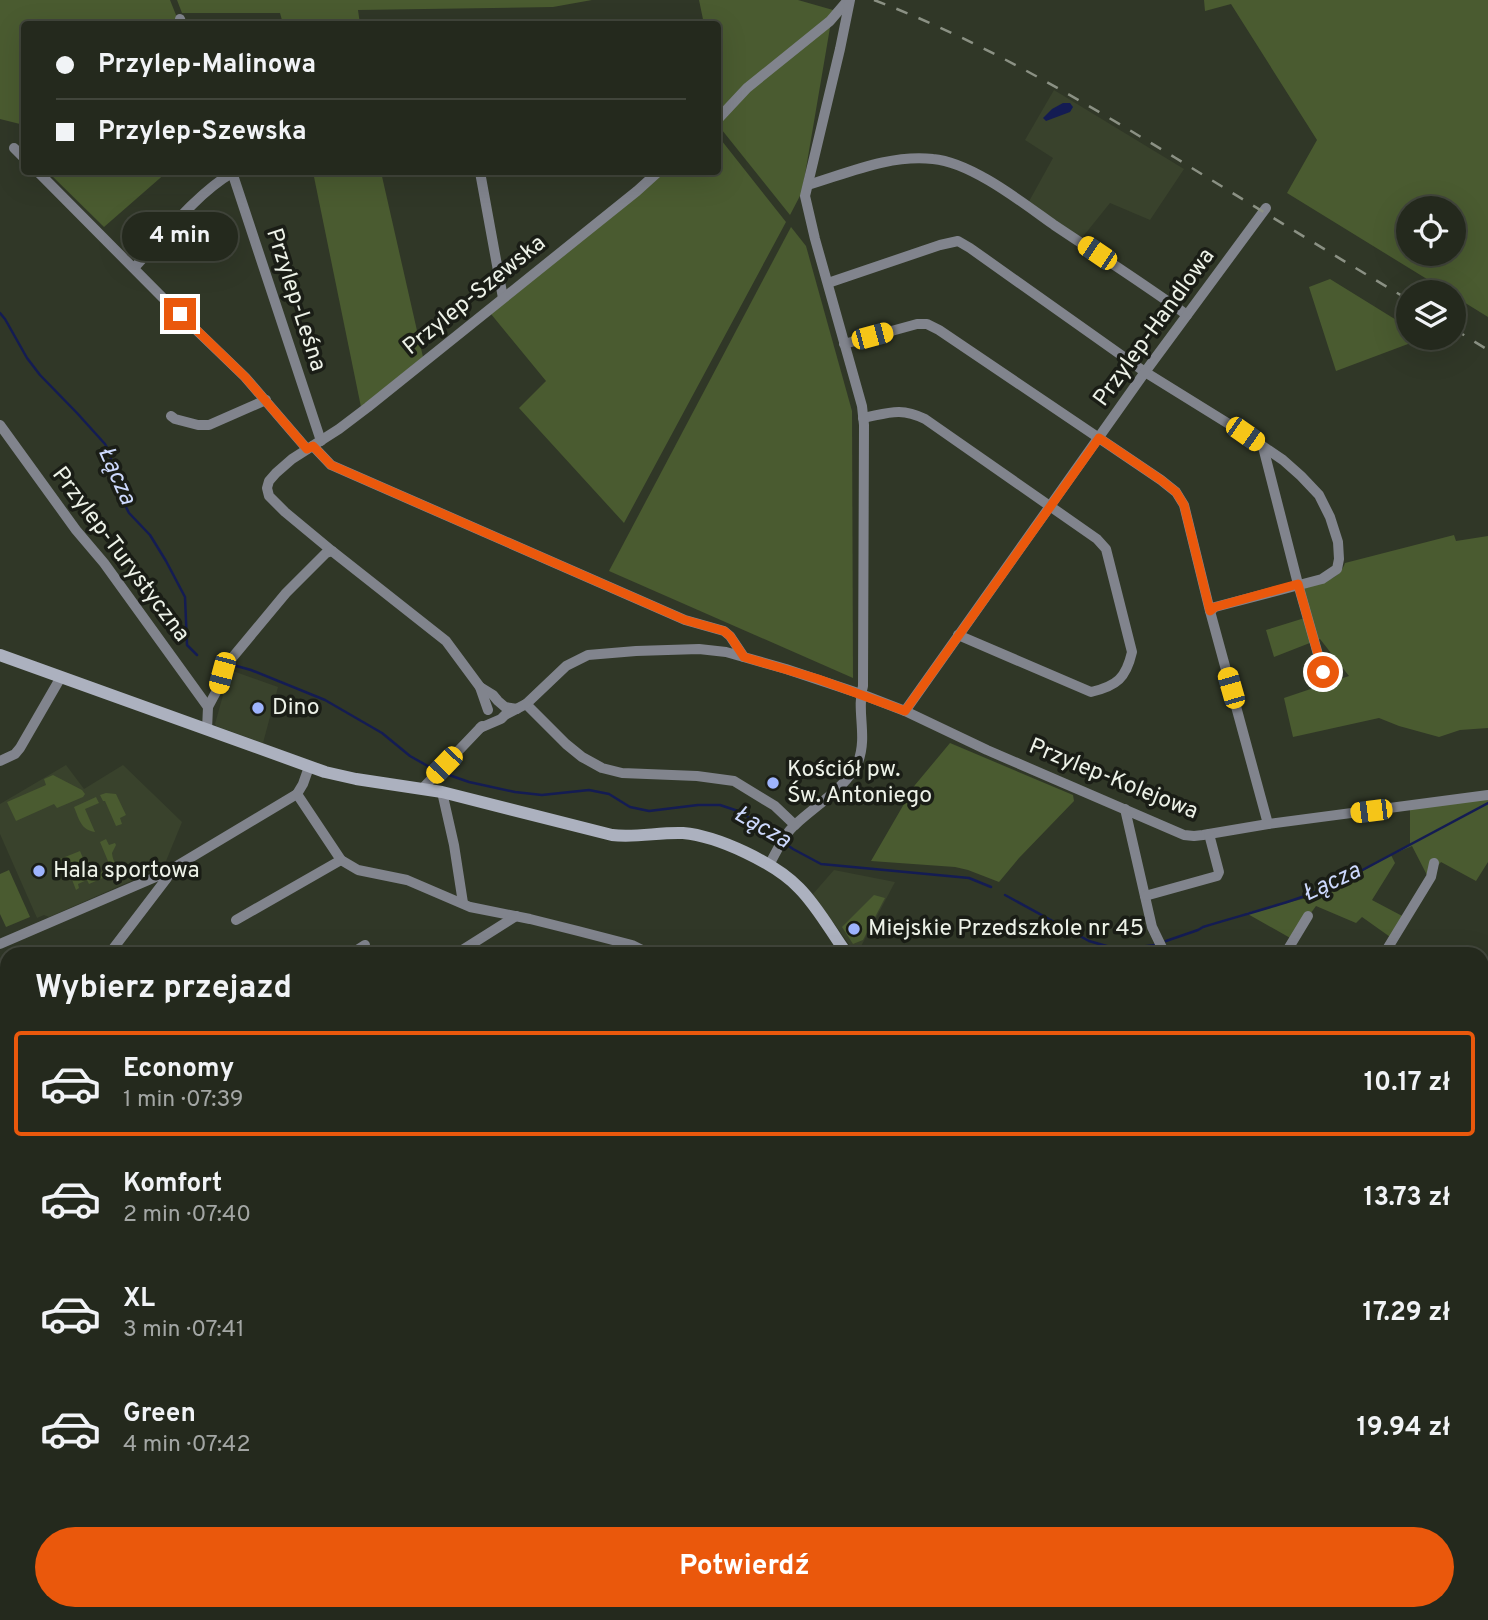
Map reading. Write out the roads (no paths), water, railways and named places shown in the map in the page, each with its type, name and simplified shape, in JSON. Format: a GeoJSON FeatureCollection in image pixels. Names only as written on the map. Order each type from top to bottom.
{"type":"FeatureCollection","features":[{"type":"Feature","properties":{"kind":"main road"},"geometry":{"type":"LineString","coordinates":[[0,655],[309,767],[356,779],[442,792],[612,835],[637,837],[681,833],[710,838],[769,865],[800,888],[842,947]]}},
{"type":"Feature","properties":{"kind":"street"},"geometry":{"type":"LineString","coordinates":[[721,117],[755,82],[830,21],[849,0]]}},
{"type":"Feature","properties":{"kind":"street"},"geometry":{"type":"LineString","coordinates":[[769,865],[795,825],[836,790],[857,765],[862,750],[862,406],[805,196],[849,0]]}},
{"type":"Feature","properties":{"kind":"street"},"geometry":{"type":"LineString","coordinates":[[15,148],[21,155]]}},
{"type":"Feature","properties":{"kind":"street"},"geometry":{"type":"LineString","coordinates":[[808,184],[885,162],[930,158],[948,160],[1018,200],[1187,315]]}},
{"type":"Feature","properties":{"kind":"street"},"geometry":{"type":"LineString","coordinates":[[41,175],[265,400],[314,445],[331,465],[685,620],[724,631],[744,657]]}},
{"type":"Feature","properties":{"kind":"street","name":"Przylep-Leśna"},"geometry":{"type":"LineString","coordinates":[[134,268],[182,215],[227,175]]}},
{"type":"Feature","properties":{"kind":"street","name":"Przylep-Leśna"},"geometry":{"type":"LineString","coordinates":[[233,175],[314,445]]}},
{"type":"Feature","properties":{"kind":"street"},"geometry":{"type":"LineString","coordinates":[[481,175],[503,298]]}},
{"type":"Feature","properties":{"kind":"street","name":"Przylep-Szewska"},"geometry":{"type":"LineString","coordinates":[[332,551],[269,496],[269,481],[276,473],[368,407],[656,175]]}},
{"type":"Feature","properties":{"kind":"street","name":"Przylep-Handlowa"},"geometry":{"type":"LineString","coordinates":[[905,711],[1145,372],[1266,208]]}},
{"type":"Feature","properties":{"kind":"street"},"geometry":{"type":"LineString","coordinates":[[828,283],[940,244],[958,241],[1145,372],[1263,447],[1301,476],[1319,495],[1330,517],[1338,542],[1339,559],[1336,569],[1322,579],[1215,607],[1210,611]]}},
{"type":"Feature","properties":{"kind":"street"},"geometry":{"type":"LineString","coordinates":[[844,344],[917,324],[927,324],[1176,492],[1184,505],[1268,824]]}},
{"type":"Feature","properties":{"kind":"street"},"geometry":{"type":"LineString","coordinates":[[171,416],[198,425],[209,425],[265,400]]}},
{"type":"Feature","properties":{"kind":"street"},"geometry":{"type":"LineString","coordinates":[[863,418],[897,411],[912,413],[925,419],[1097,538],[1106,549],[1132,652],[1128,667],[1120,680],[1107,688],[1091,692],[958,635]]}},
{"type":"Feature","properties":{"kind":"street","name":"Przylep-Turystyczna"},"geometry":{"type":"LineString","coordinates":[[0,426],[208,707]]}},
{"type":"Feature","properties":{"kind":"street"},"geometry":{"type":"LineString","coordinates":[[1263,447],[1323,672]]}},
{"type":"Feature","properties":{"kind":"street"},"geometry":{"type":"LineString","coordinates":[[207,730],[208,707],[222,673],[232,658],[288,591],[326,553],[332,551],[446,641],[497,711]]}},
{"type":"Feature","properties":{"kind":"street"},"geometry":{"type":"LineString","coordinates":[[422,789],[497,711],[522,706],[566,666],[588,655],[699,649],[726,652],[786,668],[861,694]]}},
{"type":"Feature","properties":{"kind":"street"},"geometry":{"type":"LineString","coordinates":[[0,761],[15,754],[20,748],[61,677]]}},
{"type":"Feature","properties":{"kind":"street","name":"Przylep-Kolejowa"},"geometry":{"type":"LineString","coordinates":[[861,694],[1184,835],[1194,836],[1488,795]]}},
{"type":"Feature","properties":{"kind":"street"},"geometry":{"type":"LineString","coordinates":[[522,706],[582,757],[602,768],[622,773],[734,780],[775,806],[795,825]]}},
{"type":"Feature","properties":{"kind":"street"},"geometry":{"type":"LineString","coordinates":[[0,944],[165,873],[297,794],[309,767]]}},
{"type":"Feature","properties":{"kind":"street"},"geometry":{"type":"LineString","coordinates":[[442,792],[463,903]]}},
{"type":"Feature","properties":{"kind":"street"},"geometry":{"type":"LineString","coordinates":[[297,794],[341,860],[358,870],[407,880],[470,907],[636,947]]}},
{"type":"Feature","properties":{"kind":"street"},"geometry":{"type":"LineString","coordinates":[[1125,809],[1152,928],[1162,947]]}},
{"type":"Feature","properties":{"kind":"street"},"geometry":{"type":"LineString","coordinates":[[1145,897],[1217,876],[1219,872],[1209,834]]}},
{"type":"Feature","properties":{"kind":"street"},"geometry":{"type":"LineString","coordinates":[[236,920],[341,860]]}},
{"type":"Feature","properties":{"kind":"street"},"geometry":{"type":"LineString","coordinates":[[1388,947],[1431,877],[1433,863]]}},
{"type":"Feature","properties":{"kind":"street"},"geometry":{"type":"LineString","coordinates":[[114,947],[167,878],[165,873]]}},
{"type":"Feature","properties":{"kind":"street"},"geometry":{"type":"LineString","coordinates":[[467,947],[516,916]]}},
{"type":"Feature","properties":{"kind":"street"},"geometry":{"type":"LineString","coordinates":[[1289,947],[1308,916]]}},
{"type":"Feature","properties":{"kind":"waterway","name":"Łącza"},"geometry":{"type":"LineString","coordinates":[[0,313],[40,375],[105,444],[110,453],[120,495],[129,513],[150,535],[185,597],[187,645],[197,655]]}},
{"type":"Feature","properties":{"kind":"waterway","name":"Łącza"},"geometry":{"type":"LineString","coordinates":[[233,665],[325,700],[382,733],[410,756],[433,769]]}},
{"type":"Feature","properties":{"kind":"waterway","name":"Łącza"},"geometry":{"type":"LineString","coordinates":[[449,775],[515,792],[542,795],[589,790],[609,794],[630,807],[649,811],[720,805],[741,812],[793,849],[821,864],[969,878],[991,887]]}},
{"type":"Feature","properties":{"kind":"waterway","name":"Łącza"},"geometry":{"type":"LineString","coordinates":[[1166,941],[1340,882],[1488,803]]}},
{"type":"Feature","properties":{"kind":"waterway","name":"Łącza"},"geometry":{"type":"LineString","coordinates":[[1005,895],[1089,941],[1110,947]]}},
{"type":"Feature","properties":{"kind":"waterway","name":"Łącza"},"geometry":{"type":"LineString","coordinates":[[1140,947],[1155,945]]}},
{"type":"Feature","properties":{"kind":"railway"},"geometry":{"type":"LineString","coordinates":[[874,0],[952,33],[1064,92],[1396,292]]}},
{"type":"Feature","properties":{"kind":"railway"},"geometry":{"type":"LineString","coordinates":[[1466,336],[1488,350]]}},
{"type":"Feature","properties":{"kind":"place","name":"Dino"},"geometry":{"type":"Point","coordinates":[258,708]}},
{"type":"Feature","properties":{"kind":"place","name":"Kościół pw. Św. Antoniego"},"geometry":{"type":"Point","coordinates":[773,783]}},
{"type":"Feature","properties":{"kind":"place","name":"Hala sportowa"},"geometry":{"type":"Point","coordinates":[39,871]}},
{"type":"Feature","properties":{"kind":"place","name":"Miejskie Przedszkole nr 45"},"geometry":{"type":"Point","coordinates":[854,929]}}]}
